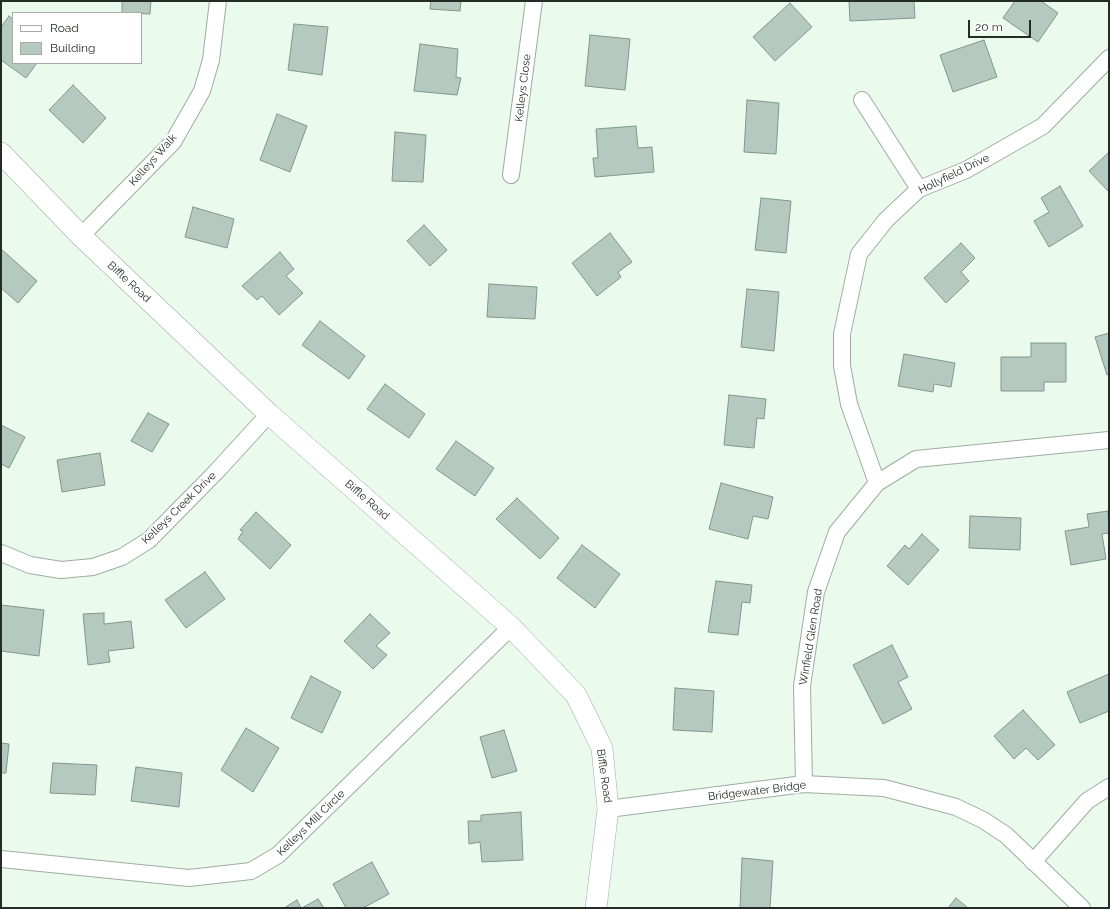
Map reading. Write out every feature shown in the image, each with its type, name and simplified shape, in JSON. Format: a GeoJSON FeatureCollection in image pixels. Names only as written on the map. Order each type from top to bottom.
{"type":"FeatureCollection","features":[{"type":"Feature","properties":{"kind":"street","name":"Kelleys Walk"},"geometry":{"type":"LineString","coordinates":[[80,236],[173,142],[202,91],[211,60],[218,1]]}},
{"type":"Feature","properties":{"kind":"street","name":"Kelleys Close"},"geometry":{"type":"LineString","coordinates":[[512,175],[534,1]]}},
{"type":"Feature","properties":{"kind":"street","name":"Hollyfield Drive"},"geometry":{"type":"LineString","coordinates":[[877,483],[849,404],[842,366],[842,334],[859,254],[886,220],[919,189],[966,170],[1043,126],[1109,58]]}},
{"type":"Feature","properties":{"kind":"street"},"geometry":{"type":"LineString","coordinates":[[862,100],[919,189]]}},
{"type":"Feature","properties":{"kind":"street","name":"Biffle Road"},"geometry":{"type":"LineString","coordinates":[[1,153],[80,236],[269,414],[511,626],[576,695],[602,748],[608,809],[596,908]]}},
{"type":"Feature","properties":{"kind":"street","name":"Kelleys Creek Drive"},"geometry":{"type":"LineString","coordinates":[[1,553],[30,565],[61,570],[92,567],[122,557],[149,540],[216,472],[269,414]]}},
{"type":"Feature","properties":{"kind":"street","name":"Winfield Glen Road"},"geometry":{"type":"LineString","coordinates":[[804,784],[802,686],[816,592],[837,532],[877,483],[916,459],[1109,440]]}},
{"type":"Feature","properties":{"kind":"street","name":"Kelleys Mill Circle"},"geometry":{"type":"LineString","coordinates":[[1,859],[189,878],[250,871],[278,855],[511,626]]}},
{"type":"Feature","properties":{"kind":"street","name":"Bridgewater Bridge"},"geometry":{"type":"LineString","coordinates":[[608,809],[804,784],[884,788],[956,807],[983,820],[1006,835],[1082,908]]}},
{"type":"Feature","properties":{"kind":"street"},"geometry":{"type":"LineString","coordinates":[[1033,862],[1087,801],[1109,787]]}},
{"type":"Feature","properties":{"kind":"building"},"geometry":{"type":"Polygon","coordinates":[[[122,1],[151,1],[150,14],[142,14],[142,12],[122,12],[122,1]]]}},
{"type":"Feature","properties":{"kind":"building"},"geometry":{"type":"Polygon","coordinates":[[[431,1],[461,1],[460,11],[430,9],[431,1]]]}},
{"type":"Feature","properties":{"kind":"building"},"geometry":{"type":"Polygon","coordinates":[[[849,1],[914,1],[915,18],[850,21],[849,1]]]}},
{"type":"Feature","properties":{"kind":"building"},"geometry":{"type":"Polygon","coordinates":[[[1015,1],[1041,1],[1058,13],[1038,42],[1003,18],[1015,1]]]}},
{"type":"Feature","properties":{"kind":"building"},"geometry":{"type":"Polygon","coordinates":[[[790,3],[812,27],[775,61],[753,37],[790,3]]]}},
{"type":"Feature","properties":{"kind":"building"},"geometry":{"type":"Polygon","coordinates":[[[9,16],[12,18],[12,64],[36,64],[26,78],[1,60],[1,27],[9,16]]]}},
{"type":"Feature","properties":{"kind":"building"},"geometry":{"type":"Polygon","coordinates":[[[294,24],[328,27],[322,75],[288,70],[294,24]]]}},
{"type":"Feature","properties":{"kind":"building"},"geometry":{"type":"Polygon","coordinates":[[[590,35],[630,39],[625,90],[585,86],[590,35]]]}},
{"type":"Feature","properties":{"kind":"building"},"geometry":{"type":"Polygon","coordinates":[[[984,40],[997,77],[953,92],[940,55],[984,40]]]}},
{"type":"Feature","properties":{"kind":"building"},"geometry":{"type":"Polygon","coordinates":[[[420,44],[458,49],[456,77],[461,78],[457,95],[414,91],[420,44]]]}},
{"type":"Feature","properties":{"kind":"building"},"geometry":{"type":"Polygon","coordinates":[[[73,85],[106,118],[83,143],[49,110],[73,85]]]}},
{"type":"Feature","properties":{"kind":"building"},"geometry":{"type":"Polygon","coordinates":[[[747,100],[779,103],[776,154],[744,152],[747,100]]]}},
{"type":"Feature","properties":{"kind":"building"},"geometry":{"type":"Polygon","coordinates":[[[277,114],[307,126],[290,172],[260,160],[277,114]]]}},
{"type":"Feature","properties":{"kind":"building"},"geometry":{"type":"Polygon","coordinates":[[[636,126],[638,148],[652,147],[654,172],[595,177],[593,158],[598,158],[596,129],[636,126]]]}},
{"type":"Feature","properties":{"kind":"building"},"geometry":{"type":"Polygon","coordinates":[[[395,132],[426,135],[423,182],[392,181],[395,132]]]}},
{"type":"Feature","properties":{"kind":"building"},"geometry":{"type":"Polygon","coordinates":[[[1109,152],[1109,192],[1089,171],[1109,152]]]}},
{"type":"Feature","properties":{"kind":"building"},"geometry":{"type":"Polygon","coordinates":[[[1060,186],[1083,226],[1049,247],[1034,221],[1049,212],[1041,198],[1060,186]]]}},
{"type":"Feature","properties":{"kind":"building"},"geometry":{"type":"Polygon","coordinates":[[[761,198],[791,201],[786,253],[755,250],[761,198]]]}},
{"type":"Feature","properties":{"kind":"building"},"geometry":{"type":"Polygon","coordinates":[[[193,207],[234,219],[227,248],[185,237],[193,207]]]}},
{"type":"Feature","properties":{"kind":"building"},"geometry":{"type":"Polygon","coordinates":[[[424,225],[447,250],[430,266],[407,241],[424,225]]]}},
{"type":"Feature","properties":{"kind":"building"},"geometry":{"type":"Polygon","coordinates":[[[610,233],[632,262],[618,272],[621,277],[597,296],[572,263],[610,233]]]}},
{"type":"Feature","properties":{"kind":"building"},"geometry":{"type":"Polygon","coordinates":[[[961,243],[975,258],[961,272],[969,281],[946,303],[924,278],[961,243]]]}},
{"type":"Feature","properties":{"kind":"building"},"geometry":{"type":"Polygon","coordinates":[[[1,249],[37,281],[18,303],[1,288],[1,249]]]}},
{"type":"Feature","properties":{"kind":"building"},"geometry":{"type":"Polygon","coordinates":[[[280,252],[294,269],[286,276],[303,293],[279,315],[262,296],[257,300],[242,286],[280,252]]]}},
{"type":"Feature","properties":{"kind":"building"},"geometry":{"type":"Polygon","coordinates":[[[489,284],[537,287],[535,319],[487,317],[489,284]]]}},
{"type":"Feature","properties":{"kind":"building"},"geometry":{"type":"Polygon","coordinates":[[[747,289],[779,292],[774,351],[741,347],[747,289]]]}},
{"type":"Feature","properties":{"kind":"building"},"geometry":{"type":"Polygon","coordinates":[[[320,321],[365,356],[349,379],[302,345],[320,321]]]}},
{"type":"Feature","properties":{"kind":"building"},"geometry":{"type":"Polygon","coordinates":[[[1109,333],[1109,374],[1107,375],[1095,337],[1109,333]]]}},
{"type":"Feature","properties":{"kind":"building"},"geometry":{"type":"Polygon","coordinates":[[[1031,343],[1066,343],[1066,382],[1044,382],[1044,391],[1001,391],[1001,357],[1031,357],[1031,343]]]}},
{"type":"Feature","properties":{"kind":"building"},"geometry":{"type":"Polygon","coordinates":[[[904,354],[955,363],[951,387],[934,384],[933,392],[898,386],[904,354]]]}},
{"type":"Feature","properties":{"kind":"building"},"geometry":{"type":"Polygon","coordinates":[[[385,384],[425,414],[409,438],[367,409],[385,384]]]}},
{"type":"Feature","properties":{"kind":"building"},"geometry":{"type":"Polygon","coordinates":[[[729,395],[766,399],[764,419],[757,418],[754,448],[724,445],[729,395]]]}},
{"type":"Feature","properties":{"kind":"building"},"geometry":{"type":"Polygon","coordinates":[[[148,413],[169,424],[152,452],[131,441],[148,413]]]}},
{"type":"Feature","properties":{"kind":"building"},"geometry":{"type":"Polygon","coordinates":[[[1,425],[25,437],[9,468],[1,464],[1,425]]]}},
{"type":"Feature","properties":{"kind":"building"},"geometry":{"type":"Polygon","coordinates":[[[456,441],[494,468],[475,496],[436,469],[456,441]]]}},
{"type":"Feature","properties":{"kind":"building"},"geometry":{"type":"Polygon","coordinates":[[[100,453],[105,485],[62,492],[57,460],[100,453]]]}},
{"type":"Feature","properties":{"kind":"building"},"geometry":{"type":"Polygon","coordinates":[[[721,483],[773,497],[768,519],[753,516],[748,539],[709,529],[721,483]]]}},
{"type":"Feature","properties":{"kind":"building"},"geometry":{"type":"Polygon","coordinates":[[[517,498],[559,538],[540,559],[496,519],[517,498]]]}},
{"type":"Feature","properties":{"kind":"building"},"geometry":{"type":"Polygon","coordinates":[[[1108,511],[1109,533],[1102,534],[1106,559],[1071,565],[1065,531],[1089,527],[1087,514],[1108,511]]]}},
{"type":"Feature","properties":{"kind":"building"},"geometry":{"type":"Polygon","coordinates":[[[256,512],[291,545],[270,569],[238,539],[243,531],[240,530],[256,512]]]}},
{"type":"Feature","properties":{"kind":"building"},"geometry":{"type":"Polygon","coordinates":[[[970,516],[1021,518],[1020,550],[969,548],[970,516]]]}},
{"type":"Feature","properties":{"kind":"building"},"geometry":{"type":"Polygon","coordinates":[[[922,534],[939,550],[908,585],[887,566],[905,545],[909,549],[922,534]]]}},
{"type":"Feature","properties":{"kind":"building"},"geometry":{"type":"Polygon","coordinates":[[[582,545],[620,574],[595,608],[557,578],[582,545]]]}},
{"type":"Feature","properties":{"kind":"building"},"geometry":{"type":"Polygon","coordinates":[[[205,572],[225,599],[186,628],[165,600],[205,572]]]}},
{"type":"Feature","properties":{"kind":"building"},"geometry":{"type":"Polygon","coordinates":[[[716,581],[752,585],[750,603],[742,602],[738,635],[708,632],[716,581]]]}},
{"type":"Feature","properties":{"kind":"building"},"geometry":{"type":"Polygon","coordinates":[[[1,605],[44,610],[39,656],[1,651],[1,605]]]}},
{"type":"Feature","properties":{"kind":"building"},"geometry":{"type":"Polygon","coordinates":[[[104,613],[104,624],[131,621],[134,648],[108,651],[110,662],[88,665],[83,614],[104,613]]]}},
{"type":"Feature","properties":{"kind":"building"},"geometry":{"type":"Polygon","coordinates":[[[370,614],[390,633],[376,646],[387,655],[373,669],[344,641],[370,614]]]}},
{"type":"Feature","properties":{"kind":"building"},"geometry":{"type":"Polygon","coordinates":[[[892,645],[908,677],[898,682],[912,709],[883,724],[853,665],[892,645]]]}},
{"type":"Feature","properties":{"kind":"building"},"geometry":{"type":"Polygon","coordinates":[[[1109,674],[1109,711],[1080,723],[1067,692],[1109,674]]]}},
{"type":"Feature","properties":{"kind":"building"},"geometry":{"type":"Polygon","coordinates":[[[311,676],[341,692],[322,733],[291,718],[311,676]]]}},
{"type":"Feature","properties":{"kind":"building"},"geometry":{"type":"Polygon","coordinates":[[[675,688],[714,691],[712,732],[673,730],[675,688]]]}},
{"type":"Feature","properties":{"kind":"building"},"geometry":{"type":"Polygon","coordinates":[[[1023,710],[1055,745],[1038,760],[1026,748],[1014,759],[994,736],[1023,710]]]}},
{"type":"Feature","properties":{"kind":"building"},"geometry":{"type":"Polygon","coordinates":[[[246,728],[279,748],[253,792],[221,770],[246,728]]]}},
{"type":"Feature","properties":{"kind":"building"},"geometry":{"type":"Polygon","coordinates":[[[504,730],[517,771],[492,778],[480,737],[504,730]]]}},
{"type":"Feature","properties":{"kind":"building"},"geometry":{"type":"Polygon","coordinates":[[[1,743],[9,744],[6,773],[1,773],[1,743]]]}},
{"type":"Feature","properties":{"kind":"building"},"geometry":{"type":"Polygon","coordinates":[[[53,763],[97,765],[95,795],[50,793],[53,763]]]}},
{"type":"Feature","properties":{"kind":"building"},"geometry":{"type":"Polygon","coordinates":[[[136,767],[182,773],[179,807],[131,801],[136,767]]]}},
{"type":"Feature","properties":{"kind":"building"},"geometry":{"type":"Polygon","coordinates":[[[521,812],[523,860],[482,862],[480,842],[469,844],[468,821],[481,821],[481,815],[521,812]]]}},
{"type":"Feature","properties":{"kind":"building"},"geometry":{"type":"Polygon","coordinates":[[[742,858],[773,861],[770,908],[740,908],[742,858]]]}},
{"type":"Feature","properties":{"kind":"building"},"geometry":{"type":"Polygon","coordinates":[[[372,862],[389,894],[363,908],[346,908],[333,884],[372,862]]]}},
{"type":"Feature","properties":{"kind":"building"},"geometry":{"type":"Polygon","coordinates":[[[956,898],[968,908],[948,908],[956,898]]]}},
{"type":"Feature","properties":{"kind":"building"},"geometry":{"type":"Polygon","coordinates":[[[318,899],[324,908],[302,908],[318,899]]]}},
{"type":"Feature","properties":{"kind":"building"},"geometry":{"type":"Polygon","coordinates":[[[297,900],[301,908],[284,908],[297,900]]]}}]}
